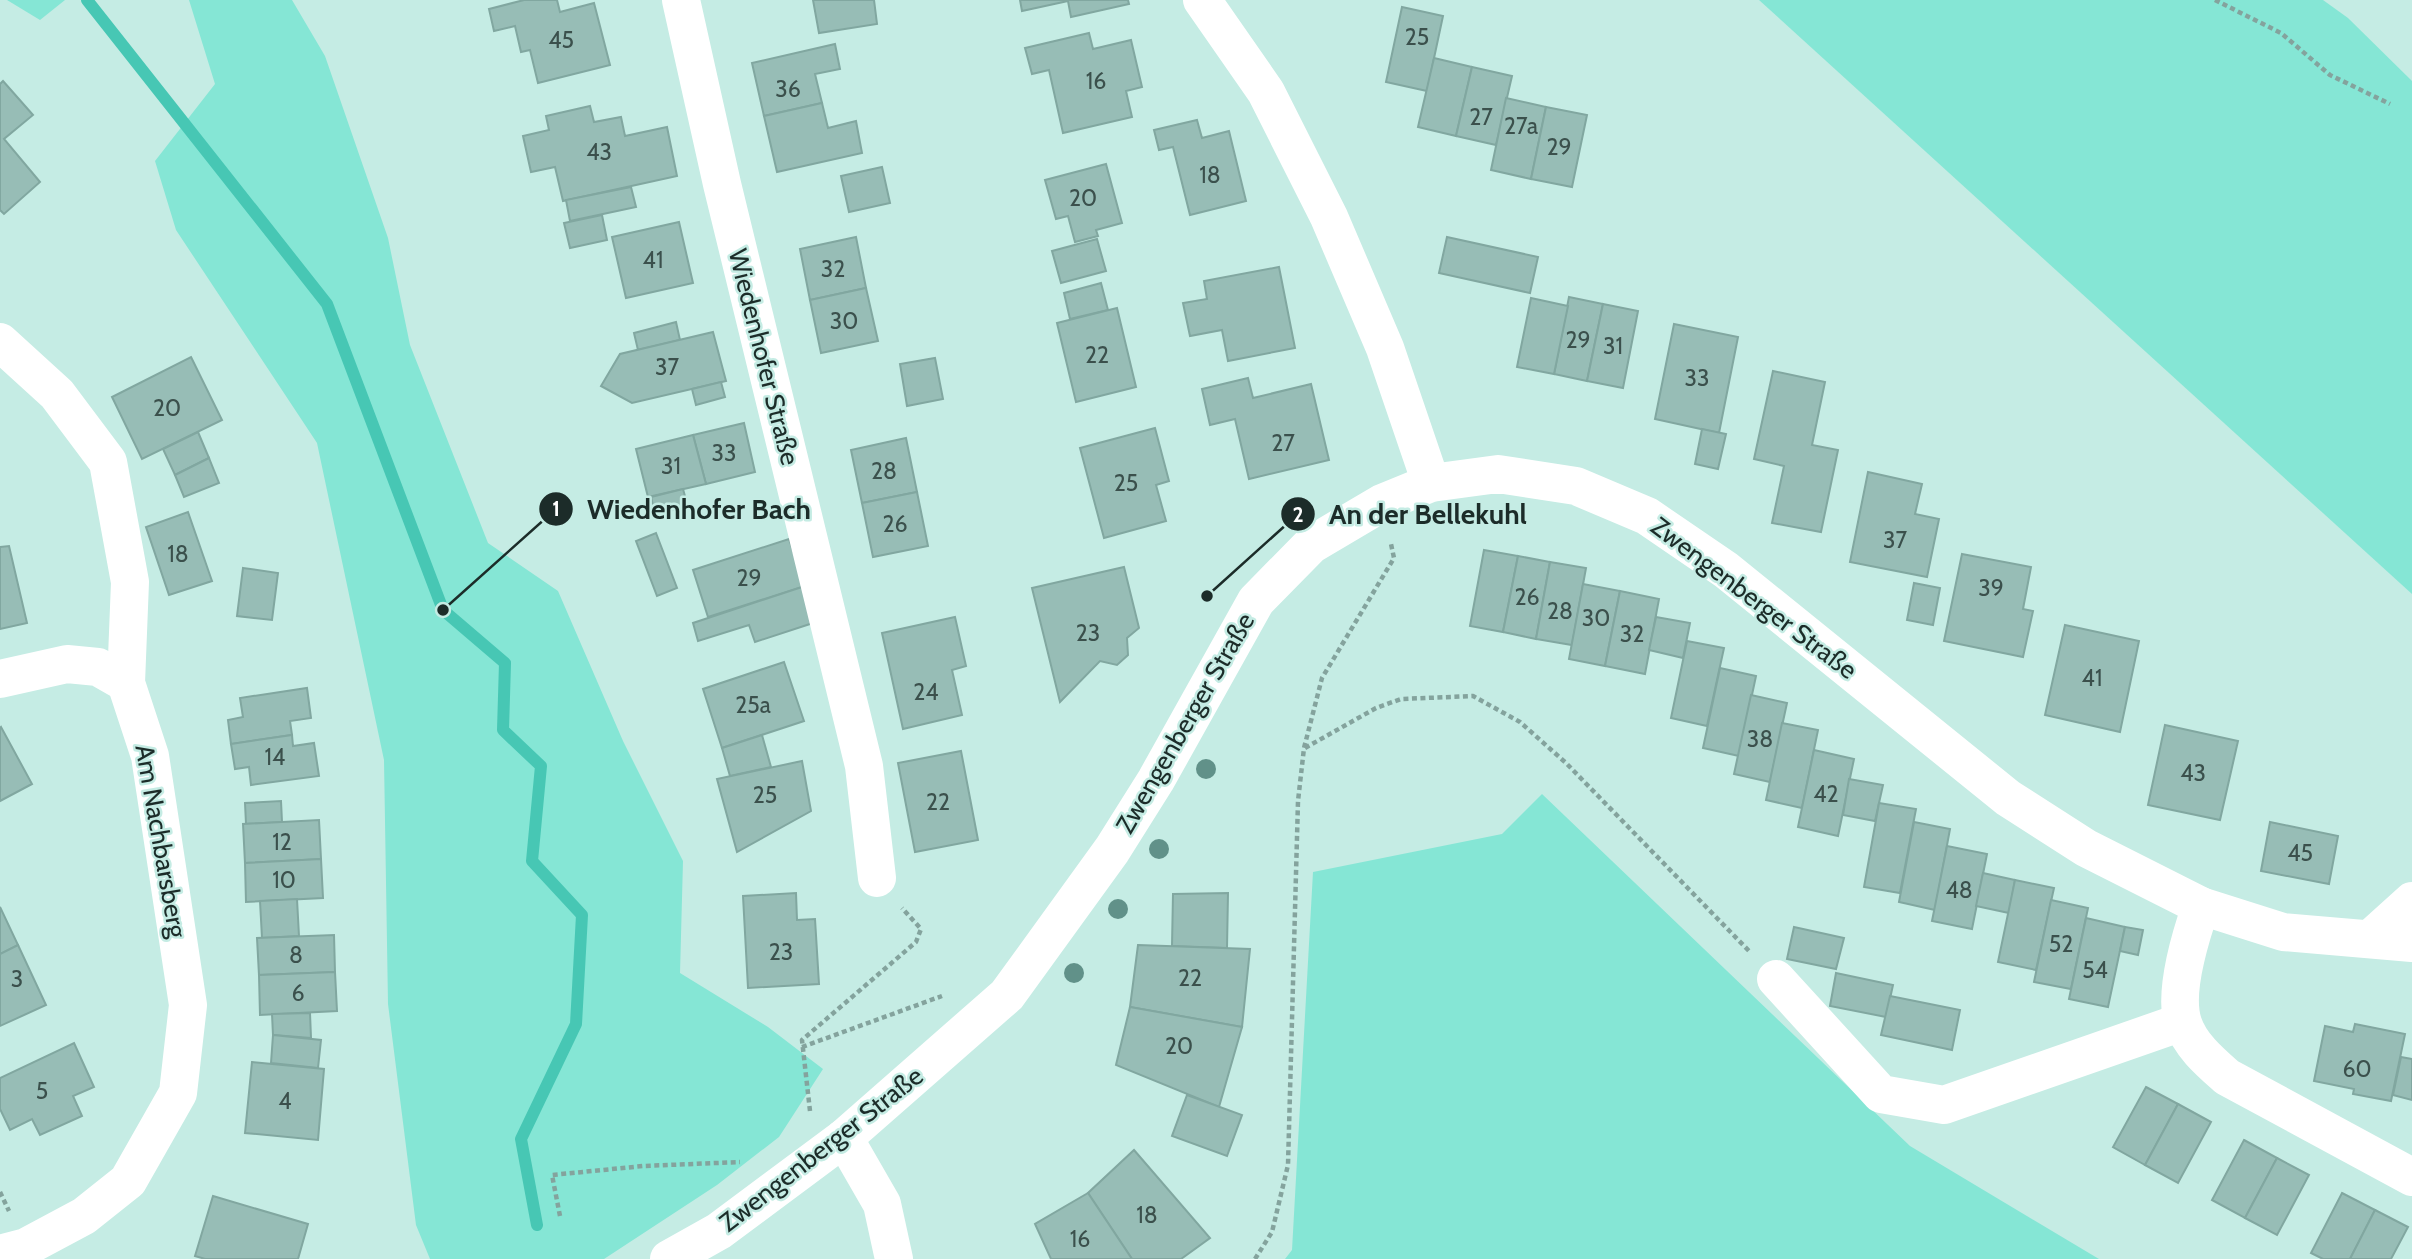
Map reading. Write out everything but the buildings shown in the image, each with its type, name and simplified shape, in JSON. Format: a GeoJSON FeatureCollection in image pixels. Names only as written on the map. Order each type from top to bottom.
{"type":"FeatureCollection","features":[{"type":"Feature","properties":{"kind":"street","name":"Wiedenhofer Straße"},"geometry":{"type":"LineString","coordinates":[[681,0],[722,184],[864,766],[877,878]]}},
{"type":"Feature","properties":{"kind":"street"},"geometry":{"type":"LineString","coordinates":[[1202,0],[1266,92],[1329,217],[1404,397],[1431,483]]}},
{"type":"Feature","properties":{"kind":"street","name":"Am Nachbarsberg"},"geometry":{"type":"LineString","coordinates":[[0,342],[57,394],[108,462],[130,582],[126,683],[150,756],[188,1005],[178,1093],[128,1181],[84,1216],[26,1247],[0,1254]]}},
{"type":"Feature","properties":{"kind":"street","name":"Zwengenberger Straße"},"geometry":{"type":"LineString","coordinates":[[669,1259],[719,1231],[833,1146],[1007,995],[1112,850],[1156,780],[1256,601],[1311,545],[1382,503],[1431,483],[1498,474],[1576,486],[1647,516],[1726,570],[2008,798],[2086,848],[2201,906],[2283,932],[2412,943]]}},
{"type":"Feature","properties":{"kind":"street"},"geometry":{"type":"LineString","coordinates":[[0,679],[67,664],[99,667],[126,683]]}},
{"type":"Feature","properties":{"kind":"street"},"geometry":{"type":"LineString","coordinates":[[2371,938],[2412,901]]}},
{"type":"Feature","properties":{"kind":"street"},"geometry":{"type":"LineString","coordinates":[[2201,906],[2189,941],[2182,978],[2182,1022],[2201,1054],[2227,1077],[2412,1177]]}},
{"type":"Feature","properties":{"kind":"street"},"geometry":{"type":"LineString","coordinates":[[1776,979],[1881,1094],[1944,1105],[2182,1022]]}},
{"type":"Feature","properties":{"kind":"street"},"geometry":{"type":"LineString","coordinates":[[833,1146],[882,1204],[894,1259]]}},
{"type":"Feature","properties":{"kind":"path"},"geometry":{"type":"LineString","coordinates":[[2215,0],[2281,33],[2330,75],[2390,104]]}},
{"type":"Feature","properties":{"kind":"path"},"geometry":{"type":"LineString","coordinates":[[1255,1259],[1272,1232],[1288,1165],[1298,801],[1304,748],[1322,678],[1394,558],[1382,503]]}},
{"type":"Feature","properties":{"kind":"path"},"geometry":{"type":"LineString","coordinates":[[1304,748],[1376,708],[1401,699],[1473,696],[1520,722],[1566,763],[1776,979]]}},
{"type":"Feature","properties":{"kind":"path"},"geometry":{"type":"LineString","coordinates":[[833,1146],[814,1139],[802,1040],[916,942],[921,929],[877,878]]}},
{"type":"Feature","properties":{"kind":"path"},"geometry":{"type":"LineString","coordinates":[[802,1047],[955,991],[1007,995]]}},
{"type":"Feature","properties":{"kind":"path"},"geometry":{"type":"LineString","coordinates":[[560,1216],[552,1175],[643,1166],[775,1161],[789,1179]]}},
{"type":"Feature","properties":{"kind":"green space"},"geometry":{"type":"Polygon","coordinates":[[[7,0],[65,0],[40,20],[7,0]]]}},
{"type":"Feature","properties":{"kind":"green space"},"geometry":{"type":"Polygon","coordinates":[[[189,0],[292,0],[325,56],[388,238],[410,345],[488,543],[558,591],[623,741],[683,861],[680,973],[768,1027],[823,1069],[779,1137],[717,1185],[604,1259],[430,1259],[416,1225],[388,1004],[384,760],[317,443],[176,230],[155,161],[215,84],[189,0]]]}},
{"type":"Feature","properties":{"kind":"green space"},"geometry":{"type":"Polygon","coordinates":[[[1759,0],[2323,0],[2348,18],[2412,81],[2412,594],[1759,0]]]}},
{"type":"Feature","properties":{"kind":"green space"},"geometry":{"type":"Polygon","coordinates":[[[1542,794],[1910,1146],[2099,1259],[1285,1259],[1292,1250],[1313,872],[1502,834],[1542,794]]]}},
{"type":"Feature","properties":{"kind":"waterway"},"geometry":{"type":"LineString","coordinates":[[87,0],[327,304],[443,610],[505,663],[503,730],[541,766],[532,861],[582,915],[576,1024],[521,1139],[537,1225]]}},
{"type":"Feature","properties":{"kind":"place","name":"An der Bellekuhl"},"geometry":{"type":"Point","coordinates":[1207,596]}},
{"type":"Feature","properties":{"kind":"place","name":"Wiedenhofer Bach"},"geometry":{"type":"Point","coordinates":[443,610]}}]}
